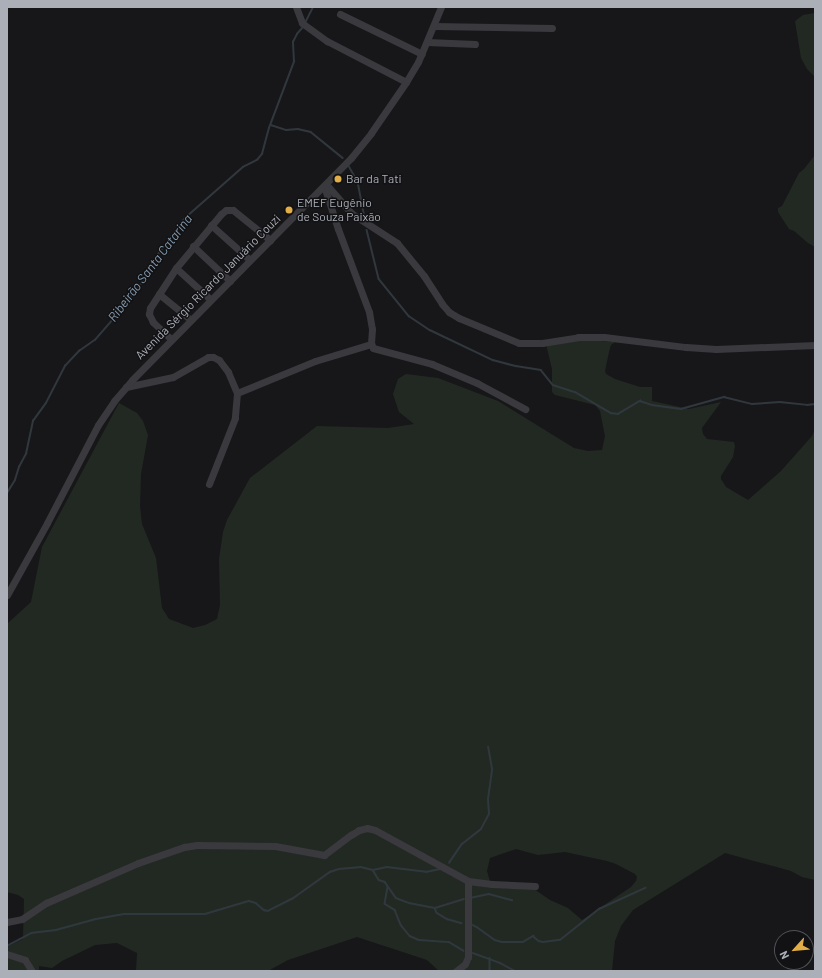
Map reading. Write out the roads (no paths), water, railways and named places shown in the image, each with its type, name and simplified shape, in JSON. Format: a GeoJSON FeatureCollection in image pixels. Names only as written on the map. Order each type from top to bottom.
{"type":"FeatureCollection","features":[{"type":"Feature","properties":{"kind":"street"},"geometry":{"type":"LineString","coordinates":[[296,7],[305,25],[327,41],[406,82]]}},
{"type":"Feature","properties":{"kind":"street","name":"Avenida Sérgio Ricardo Januário Couzi"},"geometry":{"type":"LineString","coordinates":[[7,595],[47,523],[98,425],[125,387],[351,158],[371,133],[406,82],[422,54],[441,7]]}},
{"type":"Feature","properties":{"kind":"street"},"geometry":{"type":"LineString","coordinates":[[340,14],[422,54]]}},
{"type":"Feature","properties":{"kind":"street"},"geometry":{"type":"LineString","coordinates":[[434,26],[552,28]]}},
{"type":"Feature","properties":{"kind":"street"},"geometry":{"type":"LineString","coordinates":[[427,42],[475,44]]}},
{"type":"Feature","properties":{"kind":"street"},"geometry":{"type":"LineString","coordinates":[[325,185],[338,229],[368,312],[372,328],[371,344],[373,348],[409,356],[438,366],[477,383],[525,409]]}},
{"type":"Feature","properties":{"kind":"street"},"geometry":{"type":"LineString","coordinates":[[325,185],[359,219],[379,230],[397,243],[424,276],[449,312],[459,318],[519,343],[542,343],[578,337],[597,337],[716,349],[815,345]]}},
{"type":"Feature","properties":{"kind":"street"},"geometry":{"type":"LineString","coordinates":[[172,339],[150,318],[150,308],[176,268],[221,214],[226,210],[233,210],[270,240]]}},
{"type":"Feature","properties":{"kind":"street"},"geometry":{"type":"LineString","coordinates":[[211,225],[250,260]]}},
{"type":"Feature","properties":{"kind":"street"},"geometry":{"type":"LineString","coordinates":[[193,246],[230,280]]}},
{"type":"Feature","properties":{"kind":"street"},"geometry":{"type":"LineString","coordinates":[[176,268],[211,300]]}},
{"type":"Feature","properties":{"kind":"street"},"geometry":{"type":"LineString","coordinates":[[159,294],[191,320]]}},
{"type":"Feature","properties":{"kind":"street"},"geometry":{"type":"LineString","coordinates":[[237,392],[315,361],[371,344]]}},
{"type":"Feature","properties":{"kind":"street"},"geometry":{"type":"LineString","coordinates":[[125,387],[173,377],[200,360],[213,357],[219,360],[228,372],[237,392],[235,418],[209,484]]}},
{"type":"Feature","properties":{"kind":"street"},"geometry":{"type":"LineString","coordinates":[[7,922],[22,919],[46,903],[138,863],[184,847],[197,844],[275,846],[324,855],[351,835],[359,830],[367,828],[375,830],[468,881],[492,884],[535,886]]}},
{"type":"Feature","properties":{"kind":"street"},"geometry":{"type":"LineString","coordinates":[[456,971],[465,964],[468,957],[468,881]]}},
{"type":"Feature","properties":{"kind":"street"},"geometry":{"type":"LineString","coordinates":[[7,954],[25,960],[32,971]]}},
{"type":"Feature","properties":{"kind":"waterway","name":"Ribeirão Santa Catarina"},"geometry":{"type":"LineString","coordinates":[[305,23],[313,7]]}},
{"type":"Feature","properties":{"kind":"waterway","name":"Ribeirão Santa Catarina"},"geometry":{"type":"LineString","coordinates":[[7,493],[15,480],[19,467],[26,454],[33,421],[46,403],[65,366],[79,351],[95,340],[114,318],[143,281],[156,257],[185,218],[243,167],[257,160],[262,154],[269,128],[294,62],[293,42],[297,34],[304,26]]}},
{"type":"Feature","properties":{"kind":"waterway"},"geometry":{"type":"LineString","coordinates":[[271,125],[286,130],[298,129],[311,132],[343,158]]}},
{"type":"Feature","properties":{"kind":"waterway"},"geometry":{"type":"LineString","coordinates":[[349,166],[358,182],[365,219]]}},
{"type":"Feature","properties":{"kind":"waterway"},"geometry":{"type":"LineString","coordinates":[[367,230],[379,279],[409,316],[430,330],[493,360],[541,370],[553,385],[575,392],[611,413],[618,414],[640,401],[652,405],[681,409],[724,397],[752,404],[780,402],[807,405],[815,404]]}},
{"type":"Feature","properties":{"kind":"waterway"},"geometry":{"type":"LineString","coordinates":[[449,863],[462,844],[481,829],[489,814],[488,799],[492,769],[488,747]]}},
{"type":"Feature","properties":{"kind":"waterway"},"geometry":{"type":"LineString","coordinates":[[7,946],[31,933],[56,930],[96,919],[124,914],[205,914],[249,901],[256,903],[264,910],[268,911],[292,899],[330,872],[339,869],[361,867],[373,870],[387,867],[426,872],[440,869]]}},
{"type":"Feature","properties":{"kind":"waterway"},"geometry":{"type":"LineString","coordinates":[[373,870],[379,880],[385,882],[396,898],[409,903],[435,908],[464,899]]}},
{"type":"Feature","properties":{"kind":"waterway"},"geometry":{"type":"LineString","coordinates":[[388,887],[385,904],[395,910],[401,925],[410,936],[419,940],[449,942],[464,951]]}},
{"type":"Feature","properties":{"kind":"waterway"},"geometry":{"type":"LineString","coordinates":[[469,923],[495,940],[502,942],[523,942],[533,936],[539,941],[543,942],[560,940],[599,909],[645,888]]}},
{"type":"Feature","properties":{"kind":"waterway"},"geometry":{"type":"LineString","coordinates":[[470,898],[489,894],[512,900]]}},
{"type":"Feature","properties":{"kind":"waterway"},"geometry":{"type":"LineString","coordinates":[[435,908],[437,913],[447,919],[461,923]]}},
{"type":"Feature","properties":{"kind":"waterway"},"geometry":{"type":"LineString","coordinates":[[473,953],[500,963],[515,971]]}},
{"type":"Feature","properties":{"kind":"waterway"},"geometry":{"type":"LineString","coordinates":[[490,958],[490,971]]}},
{"type":"Feature","properties":{"kind":"place","name":"Bar da Tati"},"geometry":{"type":"Point","coordinates":[338,179]}},
{"type":"Feature","properties":{"kind":"place","name":"EMEF Eugênio de Souza Paixão"},"geometry":{"type":"Point","coordinates":[289,210]}}]}
